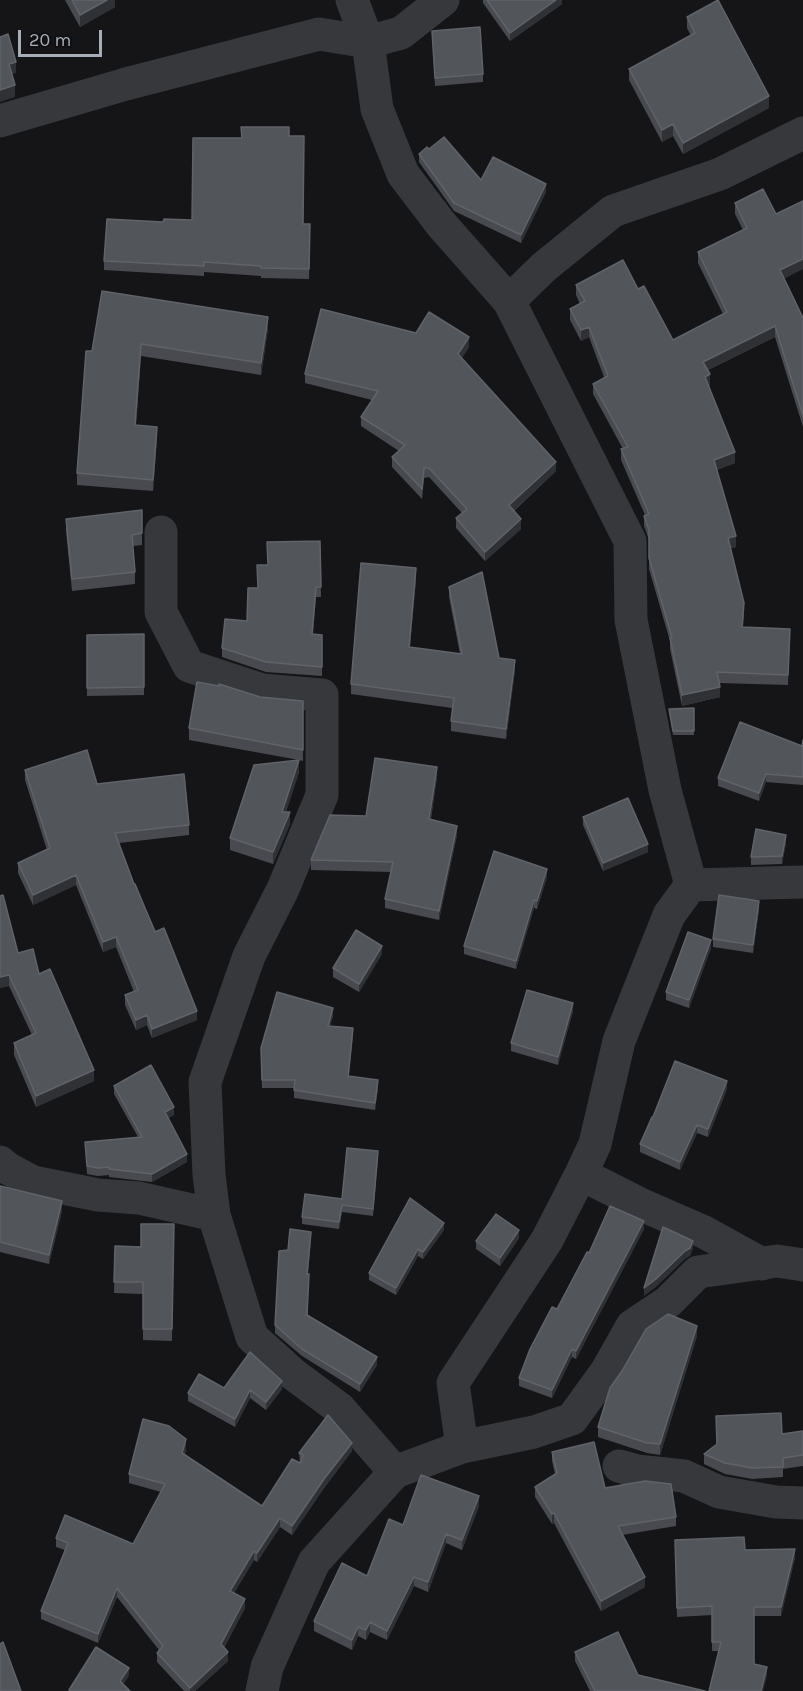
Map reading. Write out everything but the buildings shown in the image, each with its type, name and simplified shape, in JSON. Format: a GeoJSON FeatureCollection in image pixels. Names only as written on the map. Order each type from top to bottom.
{"type":"FeatureCollection","features":[{"type":"Feature","properties":{"kind":"street"},"geometry":{"type":"LineString","coordinates":[[352,0],[368,42],[377,108],[403,174],[441,224],[509,301],[630,541],[631,620],[665,790],[691,885]]}},
{"type":"Feature","properties":{"kind":"street"},"geometry":{"type":"LineString","coordinates":[[0,121],[126,84],[320,34],[368,42],[401,33],[443,0]]}},
{"type":"Feature","properties":{"kind":"street"},"geometry":{"type":"LineString","coordinates":[[509,301],[544,267],[613,211],[720,174],[803,133]]}},
{"type":"Feature","properties":{"kind":"street"},"geometry":{"type":"LineString","coordinates":[[160,532],[161,612],[189,666],[262,690],[322,695],[322,795],[283,889],[249,956],[205,1082],[209,1175],[214,1215],[252,1337],[293,1374],[340,1409],[395,1472]]}},
{"type":"Feature","properties":{"kind":"street"},"geometry":{"type":"LineString","coordinates":[[691,885],[803,882]]}},
{"type":"Feature","properties":{"kind":"street"},"geometry":{"type":"LineString","coordinates":[[462,1446],[453,1383],[547,1240],[581,1174],[595,1144],[620,1041],[669,915],[691,885]]}},
{"type":"Feature","properties":{"kind":"street"},"geometry":{"type":"LineString","coordinates":[[0,1162],[33,1182],[98,1195],[139,1198],[214,1215]]}},
{"type":"Feature","properties":{"kind":"street"},"geometry":{"type":"LineString","coordinates":[[581,1174],[642,1205],[704,1232],[762,1264]]}},
{"type":"Feature","properties":{"kind":"street"},"geometry":{"type":"LineString","coordinates":[[262,1691],[267,1667],[314,1562],[395,1472],[462,1446],[534,1432],[572,1419],[606,1372],[632,1326],[668,1302],[698,1272],[777,1262],[803,1265]]}},
{"type":"Feature","properties":{"kind":"street"},"geometry":{"type":"LineString","coordinates":[[619,1466],[637,1471],[684,1476],[719,1492],[776,1502],[803,1503]]}}]}
